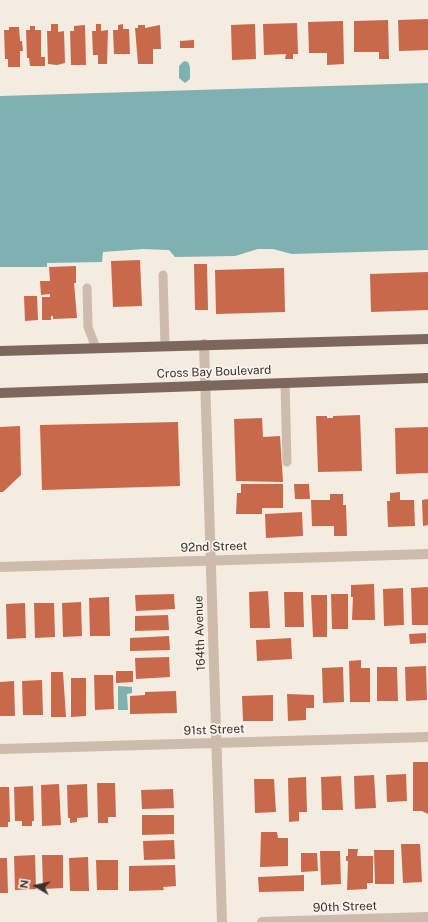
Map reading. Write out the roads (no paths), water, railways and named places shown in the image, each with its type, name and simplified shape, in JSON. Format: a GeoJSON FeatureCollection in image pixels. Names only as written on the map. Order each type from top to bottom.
{"type":"FeatureCollection","features":[{"type":"Feature","properties":{"kind":"main road"},"geometry":{"type":"LineString","coordinates":[[0,351],[204,344],[428,339]]}},
{"type":"Feature","properties":{"kind":"main road","name":"Cross Bay Boulevard"},"geometry":{"type":"LineString","coordinates":[[0,393],[428,378]]}},
{"type":"Feature","properties":{"kind":"street","name":"164th Avenue"},"geometry":{"type":"LineString","coordinates":[[204,344],[222,922]]}},
{"type":"Feature","properties":{"kind":"street","name":"92nd Street"},"geometry":{"type":"LineString","coordinates":[[0,567],[428,554]]}},
{"type":"Feature","properties":{"kind":"street","name":"91st Street"},"geometry":{"type":"LineString","coordinates":[[0,749],[428,737]]}},
{"type":"Feature","properties":{"kind":"street","name":"90th Street"},"geometry":{"type":"LineString","coordinates":[[262,922],[428,917]]}},
{"type":"Feature","properties":{"kind":"lane"},"geometry":{"type":"LineString","coordinates":[[163,275],[165,346]]}},
{"type":"Feature","properties":{"kind":"lane"},"geometry":{"type":"LineString","coordinates":[[87,288],[88,327],[96,348]]}},
{"type":"Feature","properties":{"kind":"lane"},"geometry":{"type":"LineString","coordinates":[[285,383],[287,462]]}},
{"type":"Feature","properties":{"kind":"water"},"geometry":{"type":"Polygon","coordinates":[[[184,61],[188,62],[190,67],[190,79],[185,83],[179,78],[179,66],[184,61]]]}},
{"type":"Feature","properties":{"kind":"water"},"geometry":{"type":"Polygon","coordinates":[[[428,83],[428,250],[292,254],[273,249],[258,249],[235,256],[175,257],[169,250],[143,249],[103,252],[102,262],[47,263],[47,267],[0,267],[0,96],[428,83]]]}},
{"type":"Feature","properties":{"kind":"water"},"geometry":{"type":"Polygon","coordinates":[[[118,686],[132,687],[132,693],[127,694],[128,710],[118,710],[118,686]]]}}]}
